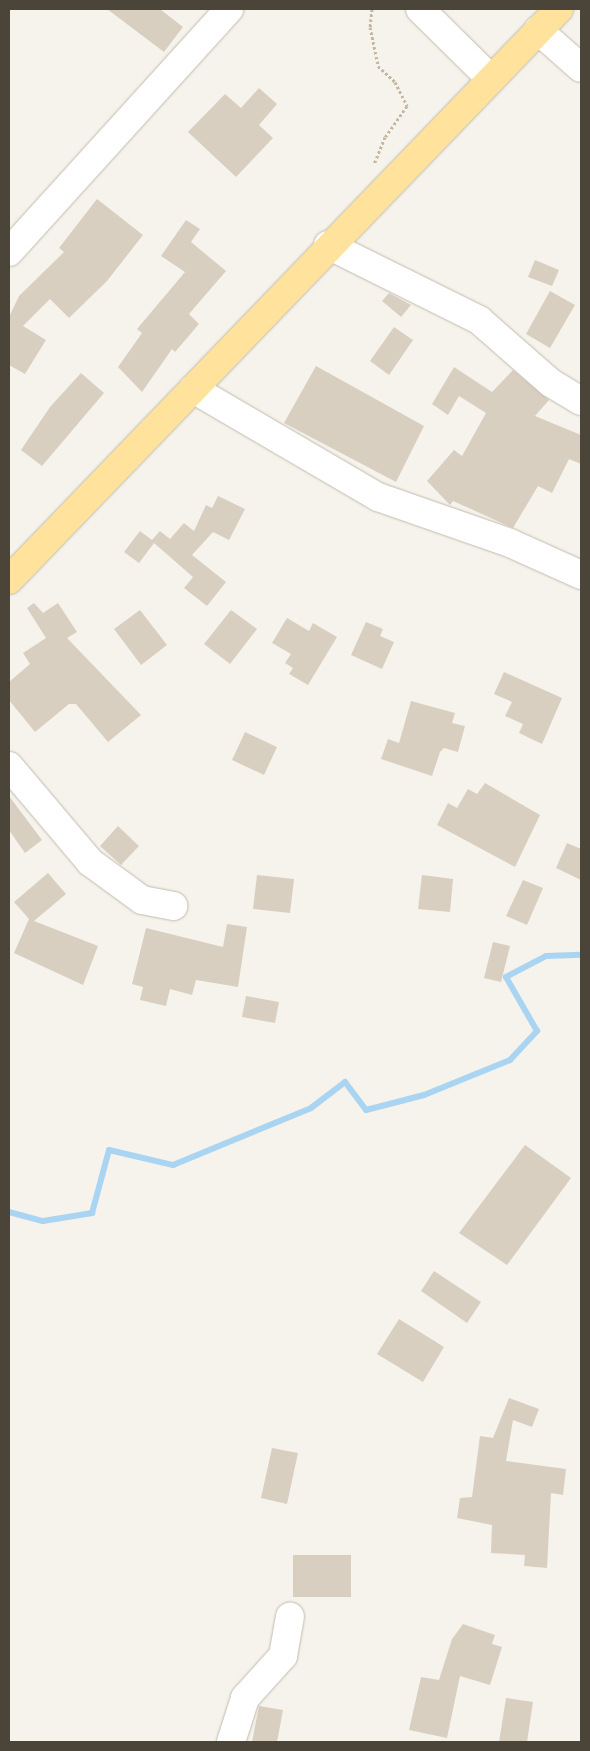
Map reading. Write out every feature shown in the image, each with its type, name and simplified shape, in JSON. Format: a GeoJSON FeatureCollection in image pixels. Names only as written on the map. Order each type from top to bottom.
{"type":"FeatureCollection","features":[{"type":"Feature","properties":{"kind":"main road"},"geometry":{"type":"LineString","coordinates":[[9,580],[193,389],[328,245],[559,9]]}},
{"type":"Feature","properties":{"kind":"street"},"geometry":{"type":"LineString","coordinates":[[9,252],[229,9]]}},
{"type":"Feature","properties":{"kind":"street"},"geometry":{"type":"LineString","coordinates":[[420,9],[491,79]]}},
{"type":"Feature","properties":{"kind":"street"},"geometry":{"type":"LineString","coordinates":[[538,30],[581,68]]}},
{"type":"Feature","properties":{"kind":"street"},"geometry":{"type":"LineString","coordinates":[[328,245],[479,320],[551,383],[581,401]]}},
{"type":"Feature","properties":{"kind":"street"},"geometry":{"type":"LineString","coordinates":[[193,389],[378,497],[510,543],[581,575]]}},
{"type":"Feature","properties":{"kind":"street"},"geometry":{"type":"LineString","coordinates":[[9,766],[90,862],[142,900],[173,906]]}},
{"type":"Feature","properties":{"kind":"street"},"geometry":{"type":"LineString","coordinates":[[231,1742],[245,1698],[283,1656],[290,1617]]}},
{"type":"Feature","properties":{"kind":"path"},"geometry":{"type":"LineString","coordinates":[[372,9],[370,27],[378,66],[395,82],[406,106],[385,137],[372,172]]}},
{"type":"Feature","properties":{"kind":"building"},"geometry":{"type":"Polygon","coordinates":[[[107,9],[160,9],[183,27],[164,52],[107,9]]]}},
{"type":"Feature","properties":{"kind":"building"},"geometry":{"type":"Polygon","coordinates":[[[259,88],[277,104],[259,125],[273,138],[236,177],[188,132],[225,94],[241,108],[259,88]]]}},
{"type":"Feature","properties":{"kind":"building"},"geometry":{"type":"Polygon","coordinates":[[[97,199],[143,235],[107,281],[69,318],[50,299],[23,326],[46,340],[25,374],[9,365],[9,317],[19,296],[64,252],[59,248],[97,199]]]}},
{"type":"Feature","properties":{"kind":"building"},"geometry":{"type":"Polygon","coordinates":[[[186,220],[200,229],[191,242],[226,271],[189,314],[199,324],[175,352],[172,349],[142,392],[118,367],[142,333],[137,329],[185,272],[161,256],[186,220]]]}},
{"type":"Feature","properties":{"kind":"building"},"geometry":{"type":"Polygon","coordinates":[[[535,260],[559,270],[552,286],[528,277],[535,260]]]}},
{"type":"Feature","properties":{"kind":"building"},"geometry":{"type":"Polygon","coordinates":[[[550,291],[575,305],[550,348],[526,334],[550,291]]]}},
{"type":"Feature","properties":{"kind":"building"},"geometry":{"type":"Polygon","coordinates":[[[389,293],[411,305],[401,317],[382,301],[389,293]]]}},
{"type":"Feature","properties":{"kind":"building"},"geometry":{"type":"Polygon","coordinates":[[[394,327],[413,340],[389,375],[370,361],[394,327]]]}},
{"type":"Feature","properties":{"kind":"building"},"geometry":{"type":"Polygon","coordinates":[[[316,366],[424,426],[396,482],[284,423],[316,366]]]}},
{"type":"Feature","properties":{"kind":"building"},"geometry":{"type":"Polygon","coordinates":[[[454,367],[492,392],[513,370],[549,400],[535,416],[581,435],[581,464],[569,459],[552,493],[538,486],[513,528],[453,501],[450,505],[427,481],[454,450],[462,456],[486,413],[459,396],[448,415],[432,404],[454,367]]]}},
{"type":"Feature","properties":{"kind":"building"},"geometry":{"type":"Polygon","coordinates":[[[81,373],[104,393],[42,466],[21,450],[50,407],[81,373]]]}},
{"type":"Feature","properties":{"kind":"building"},"geometry":{"type":"Polygon","coordinates":[[[218,496],[245,509],[229,540],[213,532],[192,555],[226,582],[207,606],[184,588],[193,577],[154,543],[139,563],[124,552],[140,531],[152,540],[160,531],[170,539],[184,523],[194,531],[206,505],[212,508],[218,496]]]}},
{"type":"Feature","properties":{"kind":"building"},"geometry":{"type":"Polygon","coordinates":[[[34,603],[43,613],[58,603],[77,632],[67,638],[141,715],[108,742],[76,704],[69,704],[35,732],[9,700],[9,682],[30,664],[23,653],[46,638],[27,608],[34,603]]]}},
{"type":"Feature","properties":{"kind":"building"},"geometry":{"type":"Polygon","coordinates":[[[140,610],[167,645],[141,665],[114,629],[140,610]]]}},
{"type":"Feature","properties":{"kind":"building"},"geometry":{"type":"Polygon","coordinates":[[[231,610],[257,629],[230,664],[204,644],[231,610]]]}},
{"type":"Feature","properties":{"kind":"building"},"geometry":{"type":"Polygon","coordinates":[[[287,618],[309,631],[313,623],[337,637],[308,685],[289,674],[293,668],[285,663],[291,654],[272,643],[287,618]]]}},
{"type":"Feature","properties":{"kind":"building"},"geometry":{"type":"Polygon","coordinates":[[[366,622],[383,629],[380,636],[394,642],[382,669],[351,655],[366,622]]]}},
{"type":"Feature","properties":{"kind":"building"},"geometry":{"type":"Polygon","coordinates":[[[504,672],[562,698],[542,744],[519,733],[523,724],[505,716],[512,702],[494,694],[504,672]]]}},
{"type":"Feature","properties":{"kind":"building"},"geometry":{"type":"Polygon","coordinates":[[[411,701],[455,713],[452,723],[465,726],[458,752],[444,748],[440,752],[432,776],[381,759],[388,739],[399,743],[411,701]]]}},
{"type":"Feature","properties":{"kind":"building"},"geometry":{"type":"Polygon","coordinates":[[[245,732],[277,747],[264,775],[232,760],[245,732]]]}},
{"type":"Feature","properties":{"kind":"building"},"geometry":{"type":"Polygon","coordinates":[[[485,783],[540,815],[515,867],[437,825],[448,803],[457,808],[468,789],[477,794],[485,783]]]}},
{"type":"Feature","properties":{"kind":"building"},"geometry":{"type":"Polygon","coordinates":[[[9,796],[42,840],[25,853],[9,830],[9,796]]]}},
{"type":"Feature","properties":{"kind":"building"},"geometry":{"type":"Polygon","coordinates":[[[118,826],[139,846],[121,865],[100,846],[118,826]]]}},
{"type":"Feature","properties":{"kind":"building"},"geometry":{"type":"Polygon","coordinates":[[[567,843],[581,849],[581,880],[556,868],[567,843]]]}},
{"type":"Feature","properties":{"kind":"building"},"geometry":{"type":"Polygon","coordinates":[[[48,873],[66,894],[34,921],[98,946],[83,985],[14,953],[29,919],[14,902],[48,873]]]}},
{"type":"Feature","properties":{"kind":"building"},"geometry":{"type":"Polygon","coordinates":[[[257,875],[294,879],[290,913],[253,909],[257,875]]]}},
{"type":"Feature","properties":{"kind":"building"},"geometry":{"type":"Polygon","coordinates":[[[422,875],[453,879],[450,912],[418,909],[422,875]]]}},
{"type":"Feature","properties":{"kind":"building"},"geometry":{"type":"Polygon","coordinates":[[[523,880],[543,888],[527,925],[506,916],[523,880]]]}},
{"type":"Feature","properties":{"kind":"building"},"geometry":{"type":"Polygon","coordinates":[[[227,924],[247,927],[238,987],[196,980],[192,995],[170,989],[166,1006],[140,1000],[143,987],[132,984],[146,928],[223,947],[227,924]]]}},
{"type":"Feature","properties":{"kind":"building"},"geometry":{"type":"Polygon","coordinates":[[[493,942],[510,946],[501,982],[484,978],[493,942]]]}},
{"type":"Feature","properties":{"kind":"building"},"geometry":{"type":"Polygon","coordinates":[[[246,996],[279,1002],[275,1023],[242,1017],[246,996]]]}},
{"type":"Feature","properties":{"kind":"building"},"geometry":{"type":"Polygon","coordinates":[[[525,1145],[571,1178],[507,1265],[459,1233],[525,1145]]]}},
{"type":"Feature","properties":{"kind":"building"},"geometry":{"type":"Polygon","coordinates":[[[434,1271],[481,1302],[467,1323],[421,1291],[434,1271]]]}},
{"type":"Feature","properties":{"kind":"building"},"geometry":{"type":"Polygon","coordinates":[[[399,1319],[444,1347],[423,1382],[377,1354],[399,1319]]]}},
{"type":"Feature","properties":{"kind":"building"},"geometry":{"type":"Polygon","coordinates":[[[509,1398],[539,1409],[532,1427],[513,1420],[506,1461],[566,1469],[563,1495],[551,1493],[547,1568],[524,1566],[525,1555],[491,1553],[492,1525],[457,1518],[460,1498],[472,1497],[480,1436],[493,1438],[509,1398]]]}},
{"type":"Feature","properties":{"kind":"building"},"geometry":{"type":"Polygon","coordinates":[[[272,1448],[298,1453],[287,1504],[261,1498],[272,1448]]]}},
{"type":"Feature","properties":{"kind":"building"},"geometry":{"type":"Polygon","coordinates":[[[293,1555],[351,1555],[351,1597],[293,1597],[293,1555]]]}},
{"type":"Feature","properties":{"kind":"building"},"geometry":{"type":"Polygon","coordinates":[[[463,1624],[495,1635],[492,1644],[502,1647],[490,1685],[460,1676],[447,1738],[409,1730],[421,1677],[439,1680],[452,1639],[463,1624]]]}},
{"type":"Feature","properties":{"kind":"building"},"geometry":{"type":"Polygon","coordinates":[[[506,1698],[533,1702],[527,1742],[499,1742],[506,1698]]]}},
{"type":"Feature","properties":{"kind":"building"},"geometry":{"type":"Polygon","coordinates":[[[259,1706],[283,1710],[277,1742],[252,1742],[259,1706]]]}},
{"type":"Feature","properties":{"kind":"waterway"},"geometry":{"type":"LineString","coordinates":[[9,1212],[43,1221],[92,1213],[109,1150],[173,1165],[311,1108],[345,1082],[366,1110],[424,1095],[510,1060],[537,1031],[506,977],[546,956],[581,955]]}}]}
